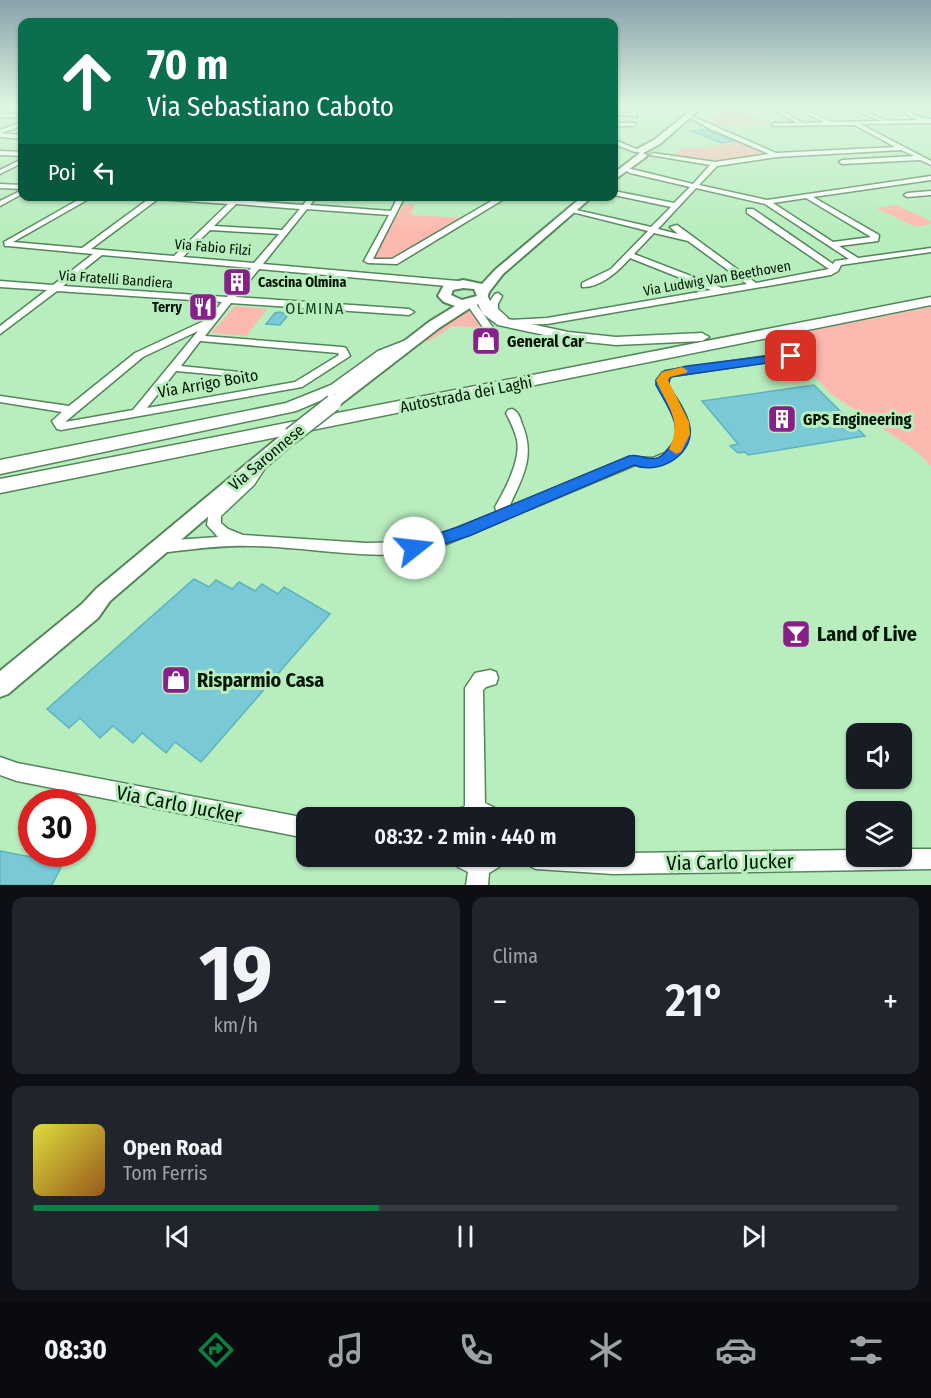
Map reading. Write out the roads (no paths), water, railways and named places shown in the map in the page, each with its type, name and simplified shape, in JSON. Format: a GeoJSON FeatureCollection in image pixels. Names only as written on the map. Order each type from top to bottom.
{"type":"FeatureCollection","features":[{"type":"Feature","properties":{"kind":"highway","name":"Autostrada dei Laghi"},"geometry":{"type":"LineString","coordinates":[[0,476],[931,293]]}},
{"type":"Feature","properties":{"kind":"highway"},"geometry":{"type":"LineString","coordinates":[[476,299],[503,322],[525,328],[592,339],[640,340],[706,337]]}},
{"type":"Feature","properties":{"kind":"highway","name":"Autostrada dei Laghi"},"geometry":{"type":"LineString","coordinates":[[0,486],[931,301]]}},
{"type":"Feature","properties":{"kind":"highway"},"geometry":{"type":"LineString","coordinates":[[0,467],[297,405],[337,388],[383,354],[409,343]]}},
{"type":"Feature","properties":{"kind":"highway"},"geometry":{"type":"LineString","coordinates":[[0,494],[209,445]]}},
{"type":"Feature","properties":{"kind":"main road"},"geometry":{"type":"LineString","coordinates":[[618,174],[649,148]]}},
{"type":"Feature","properties":{"kind":"main road","name":"Via Saronnese"},"geometry":{"type":"LineString","coordinates":[[0,686],[90,611],[103,595],[291,436],[409,343],[476,299],[499,272],[583,201]]}},
{"type":"Feature","properties":{"kind":"main road","name":"Via Saronnese"},"geometry":{"type":"LineString","coordinates":[[434,325],[448,288],[499,272]]}},
{"type":"Feature","properties":{"kind":"main road"},"geometry":{"type":"LineString","coordinates":[[445,297],[460,304],[476,299],[478,287],[463,284]]}},
{"type":"Feature","properties":{"kind":"main road","name":"Via Saronnese"},"geometry":{"type":"LineString","coordinates":[[0,673],[82,606],[103,595]]}},
{"type":"Feature","properties":{"kind":"street"},"geometry":{"type":"LineString","coordinates":[[629,148],[641,154],[715,164],[777,155],[896,148]]}},
{"type":"Feature","properties":{"kind":"street"},"geometry":{"type":"LineString","coordinates":[[761,148],[777,155]]}},
{"type":"Feature","properties":{"kind":"street"},"geometry":{"type":"LineString","coordinates":[[902,148],[931,163]]}},
{"type":"Feature","properties":{"kind":"street"},"geometry":{"type":"LineString","coordinates":[[0,153],[18,154]]}},
{"type":"Feature","properties":{"kind":"street"},"geometry":{"type":"LineString","coordinates":[[842,162],[920,158]]}},
{"type":"Feature","properties":{"kind":"street"},"geometry":{"type":"LineString","coordinates":[[0,172],[18,163]]}},
{"type":"Feature","properties":{"kind":"street"},"geometry":{"type":"LineString","coordinates":[[585,285],[614,271],[715,164]]}},
{"type":"Feature","properties":{"kind":"street"},"geometry":{"type":"LineString","coordinates":[[625,168],[632,172],[696,184],[767,202],[856,260]]}},
{"type":"Feature","properties":{"kind":"street"},"geometry":{"type":"LineString","coordinates":[[767,202],[931,177]]}},
{"type":"Feature","properties":{"kind":"street"},"geometry":{"type":"LineString","coordinates":[[0,186],[18,187]]}},
{"type":"Feature","properties":{"kind":"street"},"geometry":{"type":"LineString","coordinates":[[907,195],[931,193]]}},
{"type":"Feature","properties":{"kind":"street"},"geometry":{"type":"LineString","coordinates":[[0,204],[18,194]]}},
{"type":"Feature","properties":{"kind":"street"},"geometry":{"type":"LineString","coordinates":[[618,194],[676,206]]}},
{"type":"Feature","properties":{"kind":"street"},"geometry":{"type":"LineString","coordinates":[[808,197],[876,237],[875,239],[832,244]]}},
{"type":"Feature","properties":{"kind":"street"},"geometry":{"type":"LineString","coordinates":[[3,244],[82,201]]}},
{"type":"Feature","properties":{"kind":"street"},"geometry":{"type":"LineString","coordinates":[[85,250],[152,201]]}},
{"type":"Feature","properties":{"kind":"street"},"geometry":{"type":"LineString","coordinates":[[177,258],[235,201]]}},
{"type":"Feature","properties":{"kind":"street"},"geometry":{"type":"LineString","coordinates":[[254,201],[394,213]]}},
{"type":"Feature","properties":{"kind":"street"},"geometry":{"type":"LineString","coordinates":[[137,412],[310,201]]}},
{"type":"Feature","properties":{"kind":"street"},"geometry":{"type":"LineString","coordinates":[[400,201],[368,261],[394,262],[498,201]]}},
{"type":"Feature","properties":{"kind":"street"},"geometry":{"type":"LineString","coordinates":[[572,211],[691,239]]}},
{"type":"Feature","properties":{"kind":"street"},"geometry":{"type":"LineString","coordinates":[[750,211],[835,269]]}},
{"type":"Feature","properties":{"kind":"street"},"geometry":{"type":"LineString","coordinates":[[674,227],[754,285]]}},
{"type":"Feature","properties":{"kind":"street"},"geometry":{"type":"LineString","coordinates":[[210,228],[285,232]]}},
{"type":"Feature","properties":{"kind":"street","name":"Via Fabio Filzi"},"geometry":{"type":"LineString","coordinates":[[3,244],[463,284]]}},
{"type":"Feature","properties":{"kind":"street","name":"Via Ludwig Van Beethoven"},"geometry":{"type":"LineString","coordinates":[[503,322],[514,324],[547,321],[723,292],[828,273],[835,269],[838,263],[931,250]]}},
{"type":"Feature","properties":{"kind":"street"},"geometry":{"type":"LineString","coordinates":[[0,331],[57,289],[102,251]]}},
{"type":"Feature","properties":{"kind":"street"},"geometry":{"type":"LineString","coordinates":[[629,255],[723,292]]}},
{"type":"Feature","properties":{"kind":"street","name":"Via Fabio Filzi"},"geometry":{"type":"LineString","coordinates":[[416,280],[429,284],[445,297]]}},
{"type":"Feature","properties":{"kind":"street","name":"Via Fratelli Bandiera"},"geometry":{"type":"LineString","coordinates":[[0,284],[409,312]]}},
{"type":"Feature","properties":{"kind":"street"},"geometry":{"type":"LineString","coordinates":[[498,296],[493,304],[493,310],[504,318],[517,320],[533,316],[547,321]]}},
{"type":"Feature","properties":{"kind":"street"},"geometry":{"type":"LineString","coordinates":[[476,299],[489,328],[480,350]]}},
{"type":"Feature","properties":{"kind":"street"},"geometry":{"type":"LineString","coordinates":[[0,399],[70,410],[138,355],[212,321]]}},
{"type":"Feature","properties":{"kind":"street","name":"Via Arrigo Boito"},"geometry":{"type":"LineString","coordinates":[[70,410],[58,421],[61,426],[298,385],[345,356],[342,350],[198,338]]}},
{"type":"Feature","properties":{"kind":"street"},"geometry":{"type":"LineString","coordinates":[[159,547],[247,540],[366,549],[414,548],[437,542],[634,460],[644,464],[659,463],[669,457],[679,447],[683,434],[682,422],[662,385],[662,380],[666,375],[769,358],[802,357]]}},
{"type":"Feature","properties":{"kind":"street"},"geometry":{"type":"LineString","coordinates":[[173,368],[239,375]]}},
{"type":"Feature","properties":{"kind":"street"},"geometry":{"type":"LineString","coordinates":[[504,515],[502,507],[514,484],[524,446],[512,413]]}},
{"type":"Feature","properties":{"kind":"street"},"geometry":{"type":"LineString","coordinates":[[247,540],[218,529],[214,525],[214,513],[249,482],[268,455]]}},
{"type":"Feature","properties":{"kind":"street"},"geometry":{"type":"LineString","coordinates":[[477,807],[474,688],[481,679],[490,678]]}},
{"type":"Feature","properties":{"kind":"street","name":"Via Carlo Jucker"},"geometry":{"type":"LineString","coordinates":[[6,770],[296,826]]}},
{"type":"Feature","properties":{"kind":"street","name":"Via Carlo Jucker"},"geometry":{"type":"LineString","coordinates":[[635,864],[931,859]]}},
{"type":"Feature","properties":{"kind":"place","name":"Cascina Olmina"},"geometry":{"type":"Point","coordinates":[237,282]}},
{"type":"Feature","properties":{"kind":"place","name":"Terry"},"geometry":{"type":"Point","coordinates":[203,307]}},
{"type":"Feature","properties":{"kind":"place","name":"General Car"},"geometry":{"type":"Point","coordinates":[486,341]}},
{"type":"Feature","properties":{"kind":"place","name":"GPS Engineering"},"geometry":{"type":"Point","coordinates":[782,419]}},
{"type":"Feature","properties":{"kind":"place","name":"Land of Live"},"geometry":{"type":"Point","coordinates":[796,634]}},
{"type":"Feature","properties":{"kind":"place","name":"Risparmio Casa"},"geometry":{"type":"Point","coordinates":[176,680]}},
{"type":"Feature","properties":{"kind":"district","name":"OLMINA"},"geometry":{"type":"Point","coordinates":[315,308]}}]}
